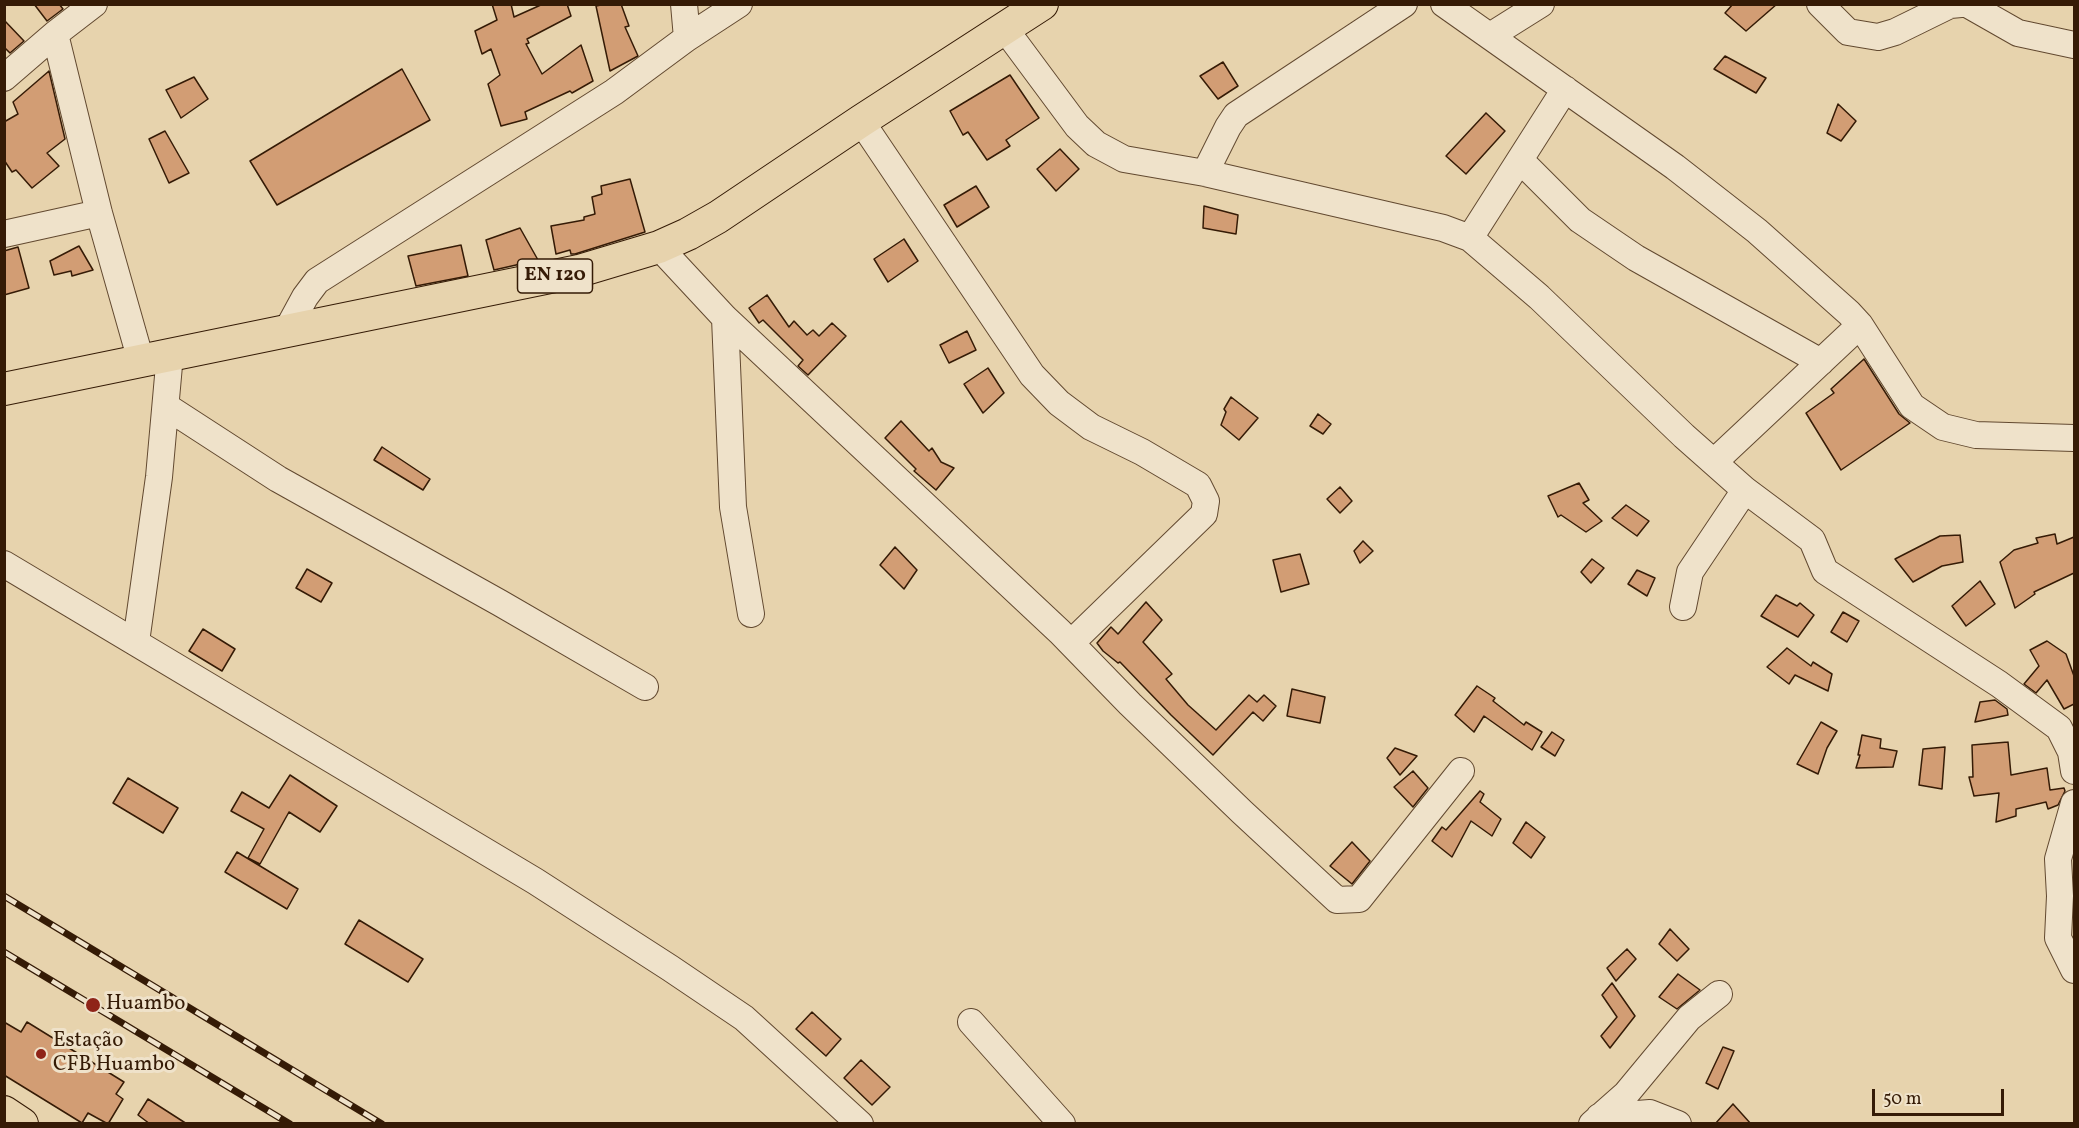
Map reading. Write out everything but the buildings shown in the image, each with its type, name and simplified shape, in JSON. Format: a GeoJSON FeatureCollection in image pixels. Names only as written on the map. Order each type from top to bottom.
{"type":"FeatureCollection","features":[{"type":"Feature","properties":{"kind":"main road","name":"EN 120"},"geometry":{"type":"LineString","coordinates":[[4,389],[579,271],[659,247],[718,217],[1042,4]]}},
{"type":"Feature","properties":{"kind":"street"},"geometry":{"type":"LineString","coordinates":[[4,78],[94,4]]}},
{"type":"Feature","properties":{"kind":"street"},"geometry":{"type":"LineString","coordinates":[[684,4],[687,38]]}},
{"type":"Feature","properties":{"kind":"street"},"geometry":{"type":"LineString","coordinates":[[286,332],[305,297],[318,281],[614,92],[687,38],[739,4]]}},
{"type":"Feature","properties":{"kind":"street"},"geometry":{"type":"LineString","coordinates":[[1205,173],[1236,115],[1404,4]]}},
{"type":"Feature","properties":{"kind":"street"},"geometry":{"type":"LineString","coordinates":[[1444,4],[1675,166],[1757,231],[1860,325],[1912,406],[1942,427],[1976,435],[2074,438]]}},
{"type":"Feature","properties":{"kind":"street"},"geometry":{"type":"LineString","coordinates":[[1490,36],[1541,4]]}},
{"type":"Feature","properties":{"kind":"street"},"geometry":{"type":"LineString","coordinates":[[1820,4],[1848,32],[1878,37],[1895,32],[1950,5],[1961,4]]}},
{"type":"Feature","properties":{"kind":"street"},"geometry":{"type":"LineString","coordinates":[[1967,4],[2018,33],[2074,45]]}},
{"type":"Feature","properties":{"kind":"street"},"geometry":{"type":"LineString","coordinates":[[1005,29],[1077,126],[1096,144],[1124,159],[1205,173],[1443,228],[1470,238],[1539,297],[1684,436],[1745,490],[1812,540],[1818,549],[1825,571],[1999,684],[2059,728],[2071,752],[2074,771]]}},
{"type":"Feature","properties":{"kind":"street"},"geometry":{"type":"LineString","coordinates":[[55,34],[99,213],[156,358],[167,407],[136,642]]}},
{"type":"Feature","properties":{"kind":"street"},"geometry":{"type":"LineString","coordinates":[[1470,238],[1565,89]]}},
{"type":"Feature","properties":{"kind":"street"},"geometry":{"type":"LineString","coordinates":[[861,121],[1032,375],[1059,403],[1091,427],[1142,452],[1198,484],[1206,501],[1204,514],[1071,643]]}},
{"type":"Feature","properties":{"kind":"street"},"geometry":{"type":"LineString","coordinates":[[1520,160],[1580,220],[1626,252],[1821,362]]}},
{"type":"Feature","properties":{"kind":"street"},"geometry":{"type":"LineString","coordinates":[[4,234],[99,213]]}},
{"type":"Feature","properties":{"kind":"street"},"geometry":{"type":"LineString","coordinates":[[659,247],[725,318],[1071,643],[1130,704],[1337,900],[1359,898],[1461,771]]}},
{"type":"Feature","properties":{"kind":"street"},"geometry":{"type":"LineString","coordinates":[[725,318],[734,507],[751,614]]}},
{"type":"Feature","properties":{"kind":"street"},"geometry":{"type":"LineString","coordinates":[[1714,462],[1860,325]]}},
{"type":"Feature","properties":{"kind":"street"},"geometry":{"type":"LineString","coordinates":[[167,407],[278,479],[645,687]]}},
{"type":"Feature","properties":{"kind":"street"},"geometry":{"type":"LineString","coordinates":[[1683,607],[1690,572],[1745,490]]}},
{"type":"Feature","properties":{"kind":"street"},"geometry":{"type":"LineString","coordinates":[[4,564],[535,881],[670,968],[744,1018],[860,1124]]}},
{"type":"Feature","properties":{"kind":"street"},"geometry":{"type":"LineString","coordinates":[[2074,803],[2058,859],[2060,896],[2058,938],[2074,970]]}},
{"type":"Feature","properties":{"kind":"street"},"geometry":{"type":"LineString","coordinates":[[1595,1120],[1626,1094],[1689,1018],[1719,994]]}},
{"type":"Feature","properties":{"kind":"street"},"geometry":{"type":"LineString","coordinates":[[971,1022],[1062,1124]]}},
{"type":"Feature","properties":{"kind":"street"},"geometry":{"type":"LineString","coordinates":[[1595,1120],[1650,1113],[1678,1124]]}},
{"type":"Feature","properties":{"kind":"railway"},"geometry":{"type":"LineString","coordinates":[[4,896],[382,1124]]}},
{"type":"Feature","properties":{"kind":"railway"},"geometry":{"type":"LineString","coordinates":[[4,952],[290,1124]]}},
{"type":"Feature","properties":{"kind":"place","name":"Huambo"},"geometry":{"type":"Point","coordinates":[93,1005]}},
{"type":"Feature","properties":{"kind":"place","name":"Estação CFB Huambo"},"geometry":{"type":"Point","coordinates":[41,1054]}}]}
